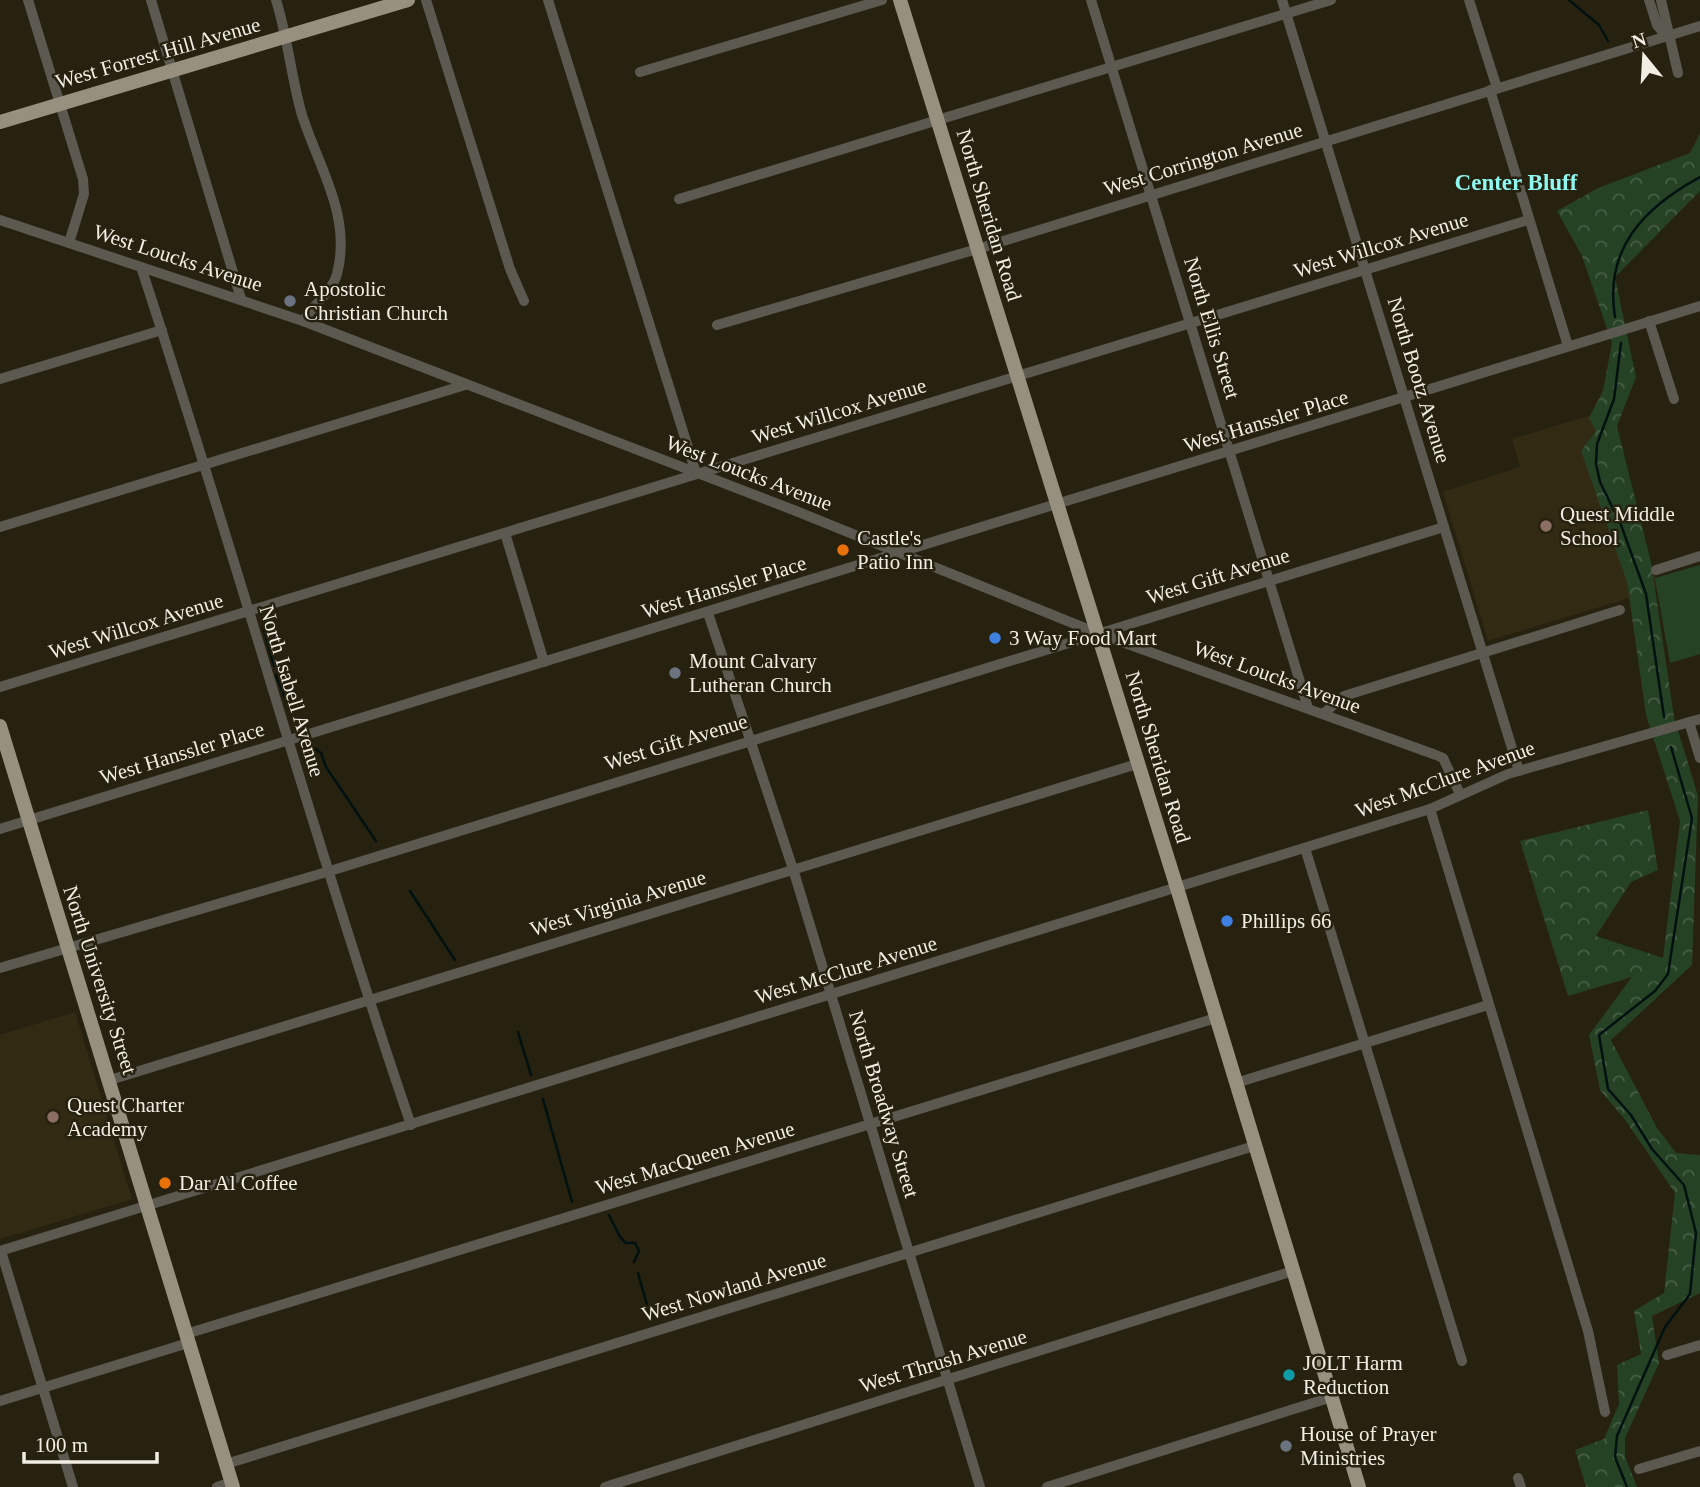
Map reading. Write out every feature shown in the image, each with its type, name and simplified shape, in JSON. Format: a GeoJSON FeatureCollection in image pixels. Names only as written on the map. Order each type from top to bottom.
{"type":"FeatureCollection","features":[{"type":"Feature","properties":{"kind":"main road","name":"North Sheridan Road"},"geometry":{"type":"LineString","coordinates":[[901,0],[1177,888],[1359,1487]]}},
{"type":"Feature","properties":{"kind":"main road","name":"West Forrest Hill Avenue"},"geometry":{"type":"LineString","coordinates":[[0,122],[174,72],[403,1]]}},
{"type":"Feature","properties":{"kind":"main road","name":"North University Street"},"geometry":{"type":"LineString","coordinates":[[0,726],[232,1485]]}},
{"type":"Feature","properties":{"kind":"street"},"geometry":{"type":"LineString","coordinates":[[28,0],[83,179],[84,194],[69,243]]}},
{"type":"Feature","properties":{"kind":"street"},"geometry":{"type":"LineString","coordinates":[[151,0],[241,299]]}},
{"type":"Feature","properties":{"kind":"street"},"geometry":{"type":"LineString","coordinates":[[276,0],[288,37],[299,103],[330,183],[341,238],[334,282],[316,301],[303,321]]}},
{"type":"Feature","properties":{"kind":"street"},"geometry":{"type":"LineString","coordinates":[[426,0],[507,261],[524,301]]}},
{"type":"Feature","properties":{"kind":"street"},"geometry":{"type":"LineString","coordinates":[[548,0],[696,472]]}},
{"type":"Feature","properties":{"kind":"street"},"geometry":{"type":"LineString","coordinates":[[640,72],[882,0]]}},
{"type":"Feature","properties":{"kind":"street","name":"North Ellis Street"},"geometry":{"type":"LineString","coordinates":[[1091,0],[1308,708]]}},
{"type":"Feature","properties":{"kind":"street","name":"North Bootz Avenue"},"geometry":{"type":"LineString","coordinates":[[1282,0],[1519,771]]}},
{"type":"Feature","properties":{"kind":"street"},"geometry":{"type":"LineString","coordinates":[[679,199],[1331,0]]}},
{"type":"Feature","properties":{"kind":"street"},"geometry":{"type":"LineString","coordinates":[[1469,0],[1528,220],[1569,346]]}},
{"type":"Feature","properties":{"kind":"street"},"geometry":{"type":"LineString","coordinates":[[1649,0],[1657,25],[1667,37]]}},
{"type":"Feature","properties":{"kind":"street"},"geometry":{"type":"LineString","coordinates":[[1661,0],[1668,24],[1667,37],[1678,73]]}},
{"type":"Feature","properties":{"kind":"street","name":"West Corrington Avenue"},"geometry":{"type":"LineString","coordinates":[[717,324],[978,249],[1700,26]]}},
{"type":"Feature","properties":{"kind":"street","name":"West Loucks Avenue"},"geometry":{"type":"LineString","coordinates":[[1,220],[303,321],[696,472],[1097,633],[1443,758],[1460,794]]}},
{"type":"Feature","properties":{"kind":"street","name":"West Willcox Avenue"},"geometry":{"type":"LineString","coordinates":[[0,687],[696,472],[1018,377],[1528,220]]}},
{"type":"Feature","properties":{"kind":"street","name":"North Isabell Avenue"},"geometry":{"type":"LineString","coordinates":[[141,267],[287,741],[411,1125]]}},
{"type":"Feature","properties":{"kind":"street","name":"West Hanssler Place"},"geometry":{"type":"LineString","coordinates":[[0,829],[1230,453],[1700,306]]}},
{"type":"Feature","properties":{"kind":"street"},"geometry":{"type":"LineString","coordinates":[[1649,321],[1674,399]]}},
{"type":"Feature","properties":{"kind":"street"},"geometry":{"type":"LineString","coordinates":[[0,379],[162,330]]}},
{"type":"Feature","properties":{"kind":"street"},"geometry":{"type":"LineString","coordinates":[[0,527],[465,385]]}},
{"type":"Feature","properties":{"kind":"street","name":"West Gift Avenue"},"geometry":{"type":"LineString","coordinates":[[0,968],[330,871],[749,739],[1444,527]]}},
{"type":"Feature","properties":{"kind":"street"},"geometry":{"type":"LineString","coordinates":[[505,533],[544,662]]}},
{"type":"Feature","properties":{"kind":"street"},"geometry":{"type":"LineString","coordinates":[[1656,570],[1700,556]]}},
{"type":"Feature","properties":{"kind":"street"},"geometry":{"type":"LineString","coordinates":[[1323,714],[1344,696],[1620,610]]}},
{"type":"Feature","properties":{"kind":"street","name":"North Broadway Street"},"geometry":{"type":"LineString","coordinates":[[708,613],[793,869],[980,1487]]}},
{"type":"Feature","properties":{"kind":"street"},"geometry":{"type":"LineString","coordinates":[[1065,642],[1069,622]]}},
{"type":"Feature","properties":{"kind":"street"},"geometry":{"type":"LineString","coordinates":[[1124,642],[1130,623]]}},
{"type":"Feature","properties":{"kind":"street"},"geometry":{"type":"LineString","coordinates":[[1695,720],[1700,758]]}},
{"type":"Feature","properties":{"kind":"street","name":"West McClure Avenue"},"geometry":{"type":"LineString","coordinates":[[1,1251],[1430,809],[1519,771],[1695,720]]}},
{"type":"Feature","properties":{"kind":"street","name":"West Virginia Avenue"},"geometry":{"type":"LineString","coordinates":[[110,1080],[1138,764]]}},
{"type":"Feature","properties":{"kind":"street"},"geometry":{"type":"LineString","coordinates":[[1430,809],[1581,1307],[1605,1412]]}},
{"type":"Feature","properties":{"kind":"street"},"geometry":{"type":"LineString","coordinates":[[1305,848],[1462,1361]]}},
{"type":"Feature","properties":{"kind":"street"},"geometry":{"type":"LineString","coordinates":[[1236,1083],[1488,1005]]}},
{"type":"Feature","properties":{"kind":"street","name":"West MacQueen Avenue"},"geometry":{"type":"LineString","coordinates":[[0,1401],[187,1339],[1216,1018]]}},
{"type":"Feature","properties":{"kind":"street","name":"West Nowland Avenue"},"geometry":{"type":"LineString","coordinates":[[226,1464],[1254,1146]]}},
{"type":"Feature","properties":{"kind":"street"},"geometry":{"type":"LineString","coordinates":[[1,1251],[73,1487]]}},
{"type":"Feature","properties":{"kind":"street","name":"West Thrush Avenue"},"geometry":{"type":"LineString","coordinates":[[605,1487],[1293,1271]]}},
{"type":"Feature","properties":{"kind":"street"},"geometry":{"type":"LineString","coordinates":[[1667,1355],[1700,1345]]}},
{"type":"Feature","properties":{"kind":"street"},"geometry":{"type":"LineString","coordinates":[[1047,1487],[1332,1397]]}},
{"type":"Feature","properties":{"kind":"street"},"geometry":{"type":"LineString","coordinates":[[1639,1469],[1700,1451]]}},
{"type":"Feature","properties":{"kind":"street"},"geometry":{"type":"LineString","coordinates":[[648,1474],[652,1487]]}},
{"type":"Feature","properties":{"kind":"street"},"geometry":{"type":"LineString","coordinates":[[216,1487],[232,1485]]}},
{"type":"Feature","properties":{"kind":"shaded area","name":"Quest Middle School"},"geometry":{"type":"Polygon","coordinates":[[[1605,411],[1659,589],[1488,641],[1443,492],[1520,467],[1512,439],[1605,411]]]}},
{"type":"Feature","properties":{"kind":"shaded area","name":"Quest Charter Academy"},"geometry":{"type":"Polygon","coordinates":[[[75,1012],[132,1199],[0,1239],[0,1035],[75,1012]]]}},
{"type":"Feature","properties":{"kind":"green space"},"geometry":{"type":"Polygon","coordinates":[[[1700,133],[1700,191],[1615,277],[1636,377],[1617,426],[1651,562],[1674,717],[1698,796],[1692,965],[1611,1040],[1657,1128],[1676,1153],[1700,1155],[1700,1293],[1652,1316],[1659,1363],[1625,1438],[1625,1457],[1637,1487],[1586,1487],[1575,1450],[1604,1439],[1619,1404],[1617,1365],[1641,1354],[1634,1311],[1664,1293],[1675,1193],[1626,1121],[1600,1090],[1589,1035],[1632,977],[1568,996],[1520,841],[1648,810],[1658,870],[1631,882],[1596,936],[1663,958],[1680,821],[1646,715],[1627,582],[1581,451],[1596,431],[1589,418],[1603,391],[1612,343],[1582,256],[1557,211],[1598,188],[1690,153],[1700,133]]]}},
{"type":"Feature","properties":{"kind":"green space"},"geometry":{"type":"Polygon","coordinates":[[[1700,565],[1700,654],[1670,663],[1655,578],[1700,565]]]}},
{"type":"Feature","properties":{"kind":"waterway"},"geometry":{"type":"LineString","coordinates":[[1569,0],[1599,25],[1608,41]]}},
{"type":"Feature","properties":{"kind":"waterway"},"geometry":{"type":"LineString","coordinates":[[1615,317],[1613,293],[1616,271],[1622,251],[1632,233],[1661,202],[1700,177]]}},
{"type":"Feature","properties":{"kind":"waterway"},"geometry":{"type":"LineString","coordinates":[[1621,343],[1614,399],[1597,444],[1596,464],[1600,482],[1621,525],[1646,594],[1664,717]]}},
{"type":"Feature","properties":{"kind":"waterway"},"geometry":{"type":"LineString","coordinates":[[264,630],[274,666]]}},
{"type":"Feature","properties":{"kind":"waterway"},"geometry":{"type":"LineString","coordinates":[[276,675],[296,726]]}},
{"type":"Feature","properties":{"kind":"waterway"},"geometry":{"type":"LineString","coordinates":[[309,744],[321,753],[326,767],[376,841]]}},
{"type":"Feature","properties":{"kind":"waterway"},"geometry":{"type":"LineString","coordinates":[[1627,1487],[1615,1457],[1617,1436],[1665,1327],[1690,1294],[1696,1233],[1684,1185],[1652,1149],[1631,1115],[1608,1089],[1599,1035],[1655,991],[1668,974],[1692,818],[1671,747]]}},
{"type":"Feature","properties":{"kind":"waterway"},"geometry":{"type":"LineString","coordinates":[[410,891],[455,960]]}},
{"type":"Feature","properties":{"kind":"waterway"},"geometry":{"type":"LineString","coordinates":[[518,1032],[531,1075]]}},
{"type":"Feature","properties":{"kind":"waterway"},"geometry":{"type":"LineString","coordinates":[[543,1099],[572,1202]]}},
{"type":"Feature","properties":{"kind":"waterway"},"geometry":{"type":"LineString","coordinates":[[609,1215],[620,1237],[626,1243],[635,1243],[639,1251],[634,1262]]}},
{"type":"Feature","properties":{"kind":"waterway"},"geometry":{"type":"LineString","coordinates":[[638,1273],[647,1305]]}},
{"type":"Feature","properties":{"kind":"place","name":"Apostolic Christian Church"},"geometry":{"type":"Point","coordinates":[290,301]}},
{"type":"Feature","properties":{"kind":"place","name":"Quest Middle School"},"geometry":{"type":"Point","coordinates":[1546,526]}},
{"type":"Feature","properties":{"kind":"place","name":"Castle's Patio Inn"},"geometry":{"type":"Point","coordinates":[843,550]}},
{"type":"Feature","properties":{"kind":"place","name":"3 Way Food Mart"},"geometry":{"type":"Point","coordinates":[995,638]}},
{"type":"Feature","properties":{"kind":"place","name":"Mount Calvary Lutheran Church"},"geometry":{"type":"Point","coordinates":[675,673]}},
{"type":"Feature","properties":{"kind":"place","name":"Phillips 66"},"geometry":{"type":"Point","coordinates":[1227,921]}},
{"type":"Feature","properties":{"kind":"place","name":"Quest Charter Academy"},"geometry":{"type":"Point","coordinates":[53,1117]}},
{"type":"Feature","properties":{"kind":"place","name":"Dar Al Coffee"},"geometry":{"type":"Point","coordinates":[165,1183]}},
{"type":"Feature","properties":{"kind":"place","name":"JOLT Harm Reduction"},"geometry":{"type":"Point","coordinates":[1289,1375]}},
{"type":"Feature","properties":{"kind":"place","name":"House of Prayer Ministries"},"geometry":{"type":"Point","coordinates":[1286,1446]}},
{"type":"Feature","properties":{"kind":"district","name":"Center Bluff"},"geometry":{"type":"Point","coordinates":[1516,182]}}]}
